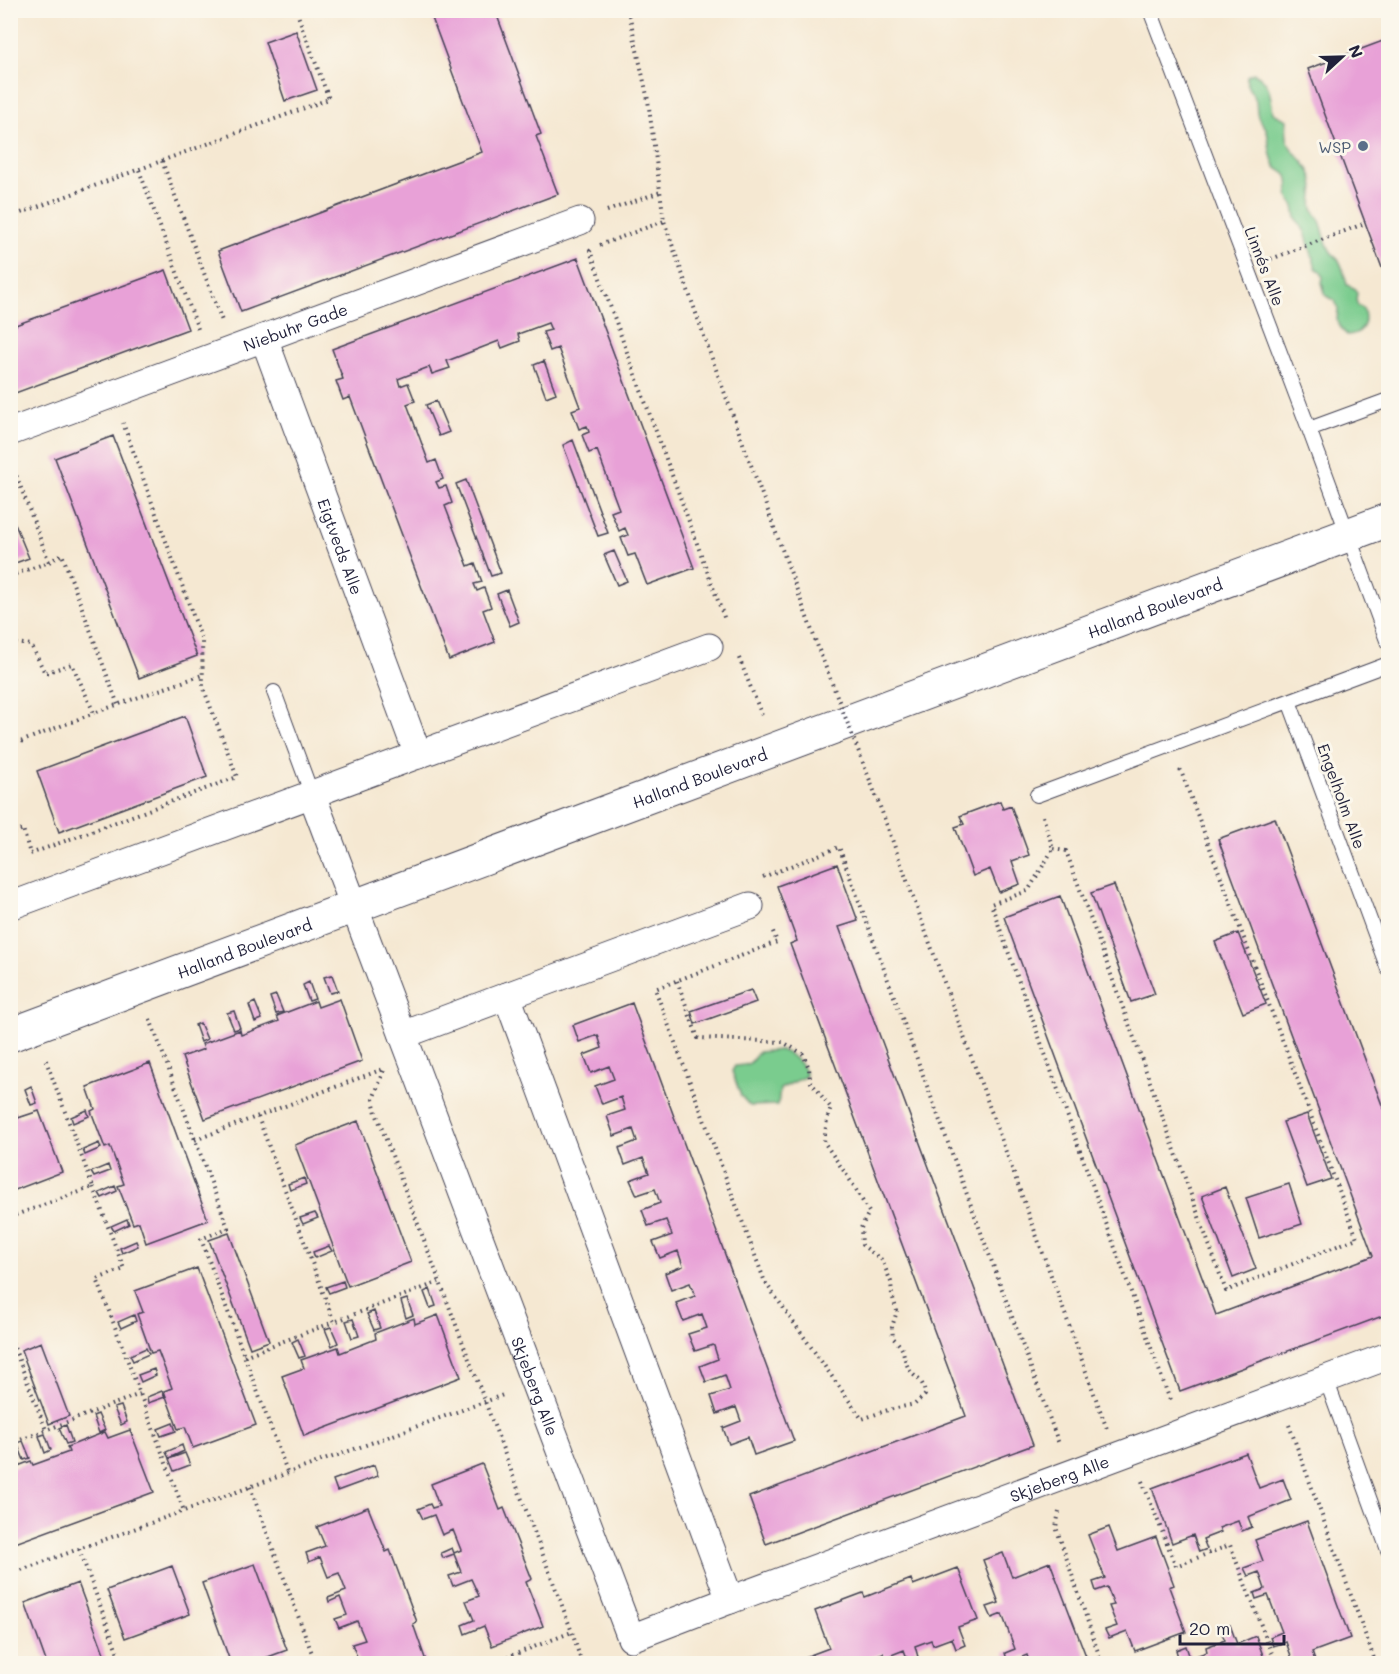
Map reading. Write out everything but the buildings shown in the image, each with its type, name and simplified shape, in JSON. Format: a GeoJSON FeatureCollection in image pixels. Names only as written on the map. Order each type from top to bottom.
{"type":"FeatureCollection","features":[{"type":"Feature","properties":{"kind":"street","name":"Niebuhr Gade"},"geometry":{"type":"LineString","coordinates":[[10,432],[580,220]]}},
{"type":"Feature","properties":{"kind":"street","name":"Eigtveds Alle"},"geometry":{"type":"LineString","coordinates":[[264,338],[418,755]]}},
{"type":"Feature","properties":{"kind":"street","name":"Halland Boulevard"},"geometry":{"type":"LineString","coordinates":[[22,1031],[1389,520]]}},
{"type":"Feature","properties":{"kind":"street"},"geometry":{"type":"LineString","coordinates":[[10,906],[418,755],[719,638]]}},
{"type":"Feature","properties":{"kind":"street"},"geometry":{"type":"LineString","coordinates":[[312,795],[353,907]]}},
{"type":"Feature","properties":{"kind":"street"},"geometry":{"type":"LineString","coordinates":[[403,1035],[507,996],[752,893]]}},
{"type":"Feature","properties":{"kind":"street","name":"Skjeberg Alle"},"geometry":{"type":"LineString","coordinates":[[353,907],[632,1638],[1389,1356]]}},
{"type":"Feature","properties":{"kind":"street"},"geometry":{"type":"LineString","coordinates":[[507,996],[730,1600]]}},
{"type":"Feature","properties":{"kind":"lane","name":"Linnés Alle"},"geometry":{"type":"LineString","coordinates":[[1150,10],[1348,534]]}},
{"type":"Feature","properties":{"kind":"lane"},"geometry":{"type":"LineString","coordinates":[[1310,429],[1389,400]]}},
{"type":"Feature","properties":{"kind":"lane"},"geometry":{"type":"LineString","coordinates":[[1348,534],[1389,643]]}},
{"type":"Feature","properties":{"kind":"lane"},"geometry":{"type":"LineString","coordinates":[[1037,795],[1389,664]]}},
{"type":"Feature","properties":{"kind":"lane"},"geometry":{"type":"LineString","coordinates":[[274,692],[312,795]]}},
{"type":"Feature","properties":{"kind":"lane","name":"Engelholm Alle"},"geometry":{"type":"LineString","coordinates":[[1289,701],[1389,969]]}},
{"type":"Feature","properties":{"kind":"lane"},"geometry":{"type":"LineString","coordinates":[[1326,1379],[1389,1550]]}},
{"type":"Feature","properties":{"kind":"path"},"geometry":{"type":"LineString","coordinates":[[10,217],[329,99],[296,10]]}},
{"type":"Feature","properties":{"kind":"path"},"geometry":{"type":"LineString","coordinates":[[626,10],[630,18],[648,100],[664,221],[707,345],[819,650],[878,801],[1126,1487],[1152,1477]]}},
{"type":"Feature","properties":{"kind":"path"},"geometry":{"type":"LineString","coordinates":[[162,161],[221,354]]}},
{"type":"Feature","properties":{"kind":"path"},"geometry":{"type":"LineString","coordinates":[[139,170],[221,354]]}},
{"type":"Feature","properties":{"kind":"path"},"geometry":{"type":"LineString","coordinates":[[580,220],[660,192]]}},
{"type":"Feature","properties":{"kind":"path"},"geometry":{"type":"LineString","coordinates":[[664,221],[597,246],[590,251],[719,638]]}},
{"type":"Feature","properties":{"kind":"path"},"geometry":{"type":"LineString","coordinates":[[1293,250],[1366,223]]}},
{"type":"Feature","properties":{"kind":"path"},"geometry":{"type":"LineString","coordinates":[[10,831],[12,834],[23,829],[30,854],[237,777],[203,687],[202,640],[123,423]]}},
{"type":"Feature","properties":{"kind":"path"},"geometry":{"type":"LineString","coordinates":[[12,464],[49,561]]}},
{"type":"Feature","properties":{"kind":"path"},"geometry":{"type":"LineString","coordinates":[[10,576],[62,554],[118,705]]}},
{"type":"Feature","properties":{"kind":"path"},"geometry":{"type":"LineString","coordinates":[[10,642],[30,645],[45,673],[72,664],[94,713]]}},
{"type":"Feature","properties":{"kind":"path"},"geometry":{"type":"LineString","coordinates":[[736,651],[776,749]]}},
{"type":"Feature","properties":{"kind":"path"},"geometry":{"type":"LineString","coordinates":[[10,746],[94,713],[202,675]]}},
{"type":"Feature","properties":{"kind":"path"},"geometry":{"type":"LineString","coordinates":[[1053,849],[1066,850],[1226,1291],[1357,1238],[1171,745]]}},
{"type":"Feature","properties":{"kind":"path"},"geometry":{"type":"LineString","coordinates":[[1037,795],[1053,849],[1028,891],[992,904],[1182,1433]]}},
{"type":"Feature","properties":{"kind":"path"},"geometry":{"type":"LineString","coordinates":[[752,893],[839,847],[1070,1474]]}},
{"type":"Feature","properties":{"kind":"path"},"geometry":{"type":"LineString","coordinates":[[655,989],[765,1282],[862,1419],[915,1404],[925,1395],[924,1384],[909,1368],[901,1345],[893,1338],[892,1327],[897,1311],[891,1282],[882,1260],[862,1245],[861,1228],[869,1212],[824,1142],[831,1108],[810,1081],[809,1068],[803,1054],[783,1042],[698,1038],[676,981]]}},
{"type":"Feature","properties":{"kind":"path"},"geometry":{"type":"LineString","coordinates":[[138,987],[228,1228],[201,1239],[288,1474]]}},
{"type":"Feature","properties":{"kind":"path"},"geometry":{"type":"LineString","coordinates":[[22,1031],[93,1187],[124,1269],[97,1279],[184,1511]]}},
{"type":"Feature","properties":{"kind":"path"},"geometry":{"type":"LineString","coordinates":[[382,1060],[384,1069],[373,1099],[376,1113],[572,1632],[582,1664]]}},
{"type":"Feature","properties":{"kind":"path"},"geometry":{"type":"LineString","coordinates":[[195,1140],[384,1069]]}},
{"type":"Feature","properties":{"kind":"path"},"geometry":{"type":"LineString","coordinates":[[258,1117],[334,1322]]}},
{"type":"Feature","properties":{"kind":"path"},"geometry":{"type":"LineString","coordinates":[[10,1217],[93,1187]]}},
{"type":"Feature","properties":{"kind":"path"},"geometry":{"type":"LineString","coordinates":[[244,1356],[440,1282]]}},
{"type":"Feature","properties":{"kind":"path"},"geometry":{"type":"LineString","coordinates":[[10,1336],[46,1430]]}},
{"type":"Feature","properties":{"kind":"path"},"geometry":{"type":"LineString","coordinates":[[10,1574],[535,1384]]}},
{"type":"Feature","properties":{"kind":"path"},"geometry":{"type":"LineString","coordinates":[[10,1444],[140,1394]]}},
{"type":"Feature","properties":{"kind":"path"},"geometry":{"type":"LineString","coordinates":[[1279,1429],[1289,1425],[1376,1664]]}},
{"type":"Feature","properties":{"kind":"path"},"geometry":{"type":"LineString","coordinates":[[1142,1481],[1176,1566],[1230,1545],[1276,1664]]}},
{"type":"Feature","properties":{"kind":"path"},"geometry":{"type":"LineString","coordinates":[[250,1487],[316,1664]]}},
{"type":"Feature","properties":{"kind":"path"},"geometry":{"type":"LineString","coordinates":[[1059,1511],[1056,1527],[1102,1664]]}},
{"type":"Feature","properties":{"kind":"path"},"geometry":{"type":"LineString","coordinates":[[79,1549],[122,1664]]}},
{"type":"Feature","properties":{"kind":"path"},"geometry":{"type":"LineString","coordinates":[[490,1664],[572,1632]]}},
{"type":"Feature","properties":{"kind":"green space"},"geometry":{"type":"Polygon","coordinates":[[[1253,73],[1266,84],[1273,113],[1287,120],[1288,141],[1312,177],[1314,185],[1312,205],[1326,241],[1341,265],[1347,285],[1354,288],[1357,293],[1358,306],[1363,308],[1365,319],[1363,327],[1357,333],[1347,335],[1342,330],[1337,320],[1338,308],[1335,301],[1326,296],[1322,283],[1323,277],[1316,268],[1305,232],[1296,218],[1294,206],[1288,195],[1287,176],[1274,163],[1266,129],[1257,113],[1255,97],[1247,85],[1247,76],[1253,73]]]}},
{"type":"Feature","properties":{"kind":"green space"},"geometry":{"type":"Polygon","coordinates":[[[780,1050],[797,1060],[806,1076],[780,1089],[778,1105],[750,1106],[741,1096],[732,1071],[735,1066],[749,1063],[758,1052],[780,1050]]]}},
{"type":"Feature","properties":{"kind":"place","name":"WSP"},"geometry":{"type":"Point","coordinates":[1363,146]}}]}
